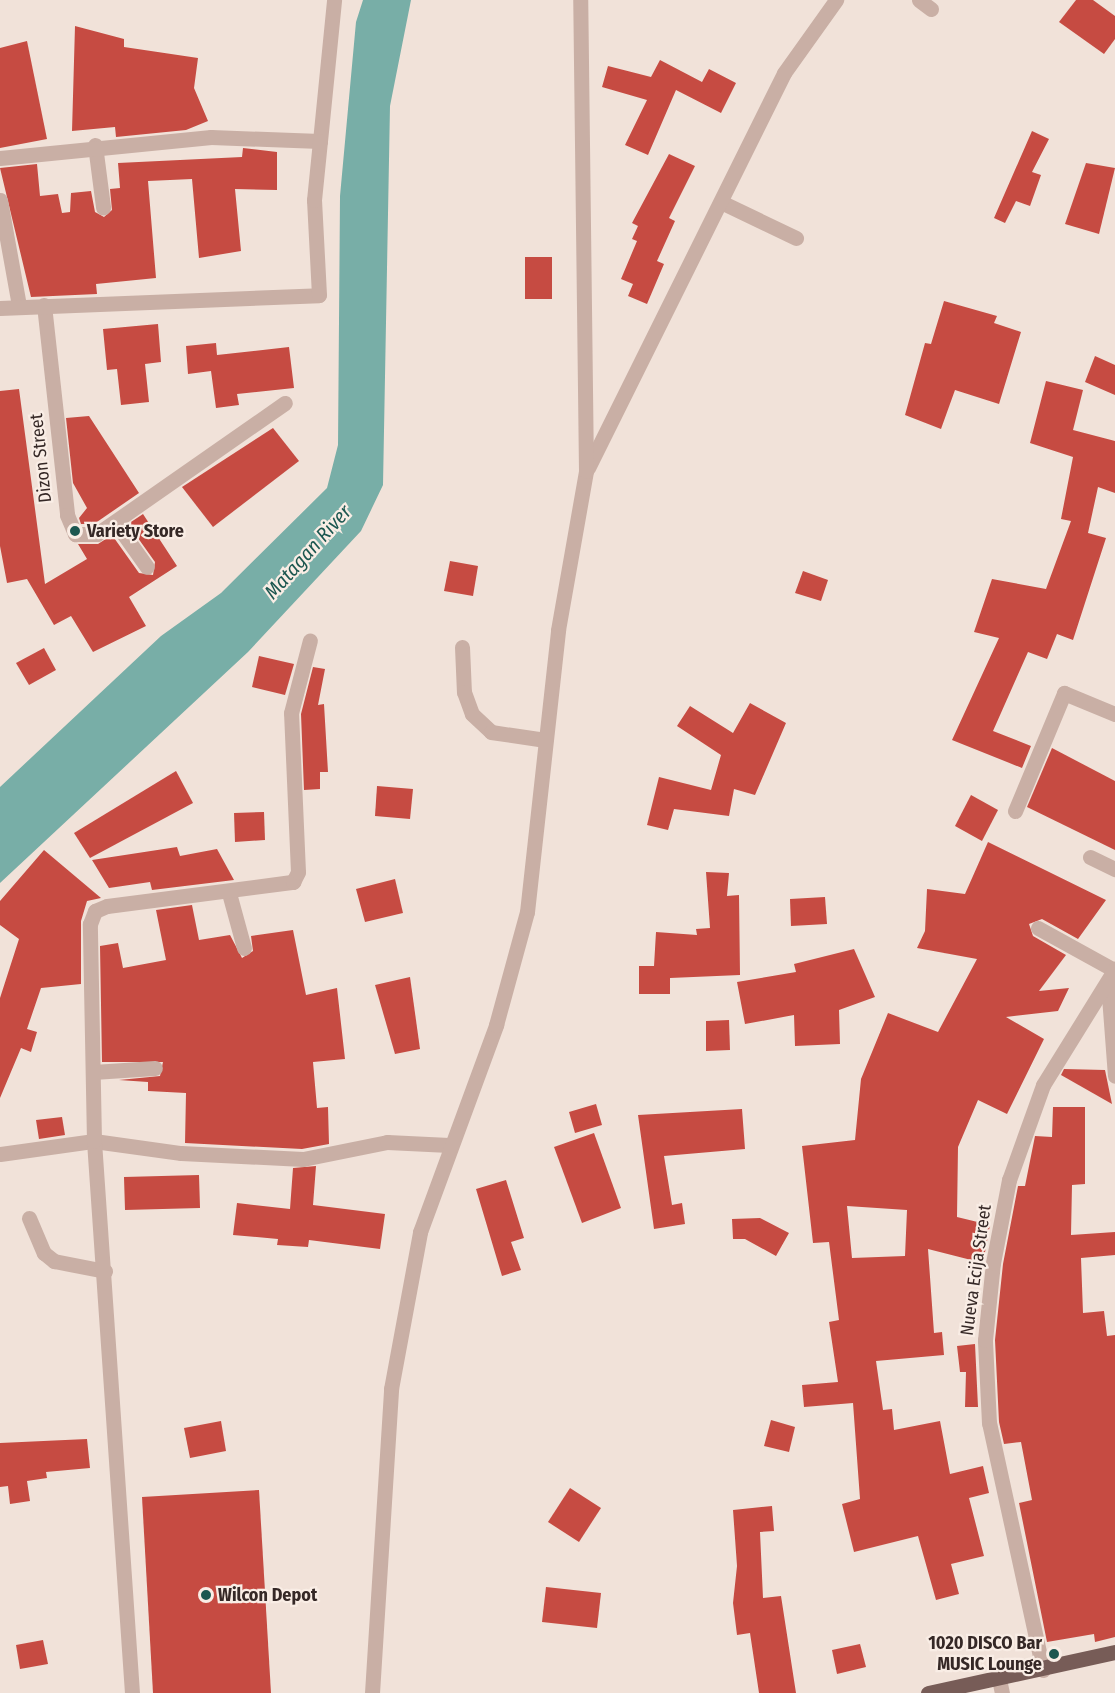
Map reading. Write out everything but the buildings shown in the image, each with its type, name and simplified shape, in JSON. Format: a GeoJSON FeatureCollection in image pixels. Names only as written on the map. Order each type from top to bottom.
{"type":"FeatureCollection","features":[{"type":"Feature","properties":{"kind":"main road"},"geometry":{"type":"LineString","coordinates":[[928,1693],[1001,1686],[1043,1670],[1115,1652]]}},
{"type":"Feature","properties":{"kind":"street"},"geometry":{"type":"LineString","coordinates":[[0,308],[319,295],[315,200],[334,0]]}},
{"type":"Feature","properties":{"kind":"street"},"geometry":{"type":"LineString","coordinates":[[372,1693],[391,1389],[420,1232],[449,1145],[496,1025],[527,912],[544,740],[568,558],[586,471],[580,0]]}},
{"type":"Feature","properties":{"kind":"street"},"geometry":{"type":"LineString","coordinates":[[586,471],[723,203],[784,73],[836,0]]}},
{"type":"Feature","properties":{"kind":"street"},"geometry":{"type":"LineString","coordinates":[[0,158],[95,145],[211,137],[320,141]]}},
{"type":"Feature","properties":{"kind":"street"},"geometry":{"type":"LineString","coordinates":[[95,145],[103,207]]}},
{"type":"Feature","properties":{"kind":"street"},"geometry":{"type":"LineString","coordinates":[[0,200],[19,306]]}},
{"type":"Feature","properties":{"kind":"street"},"geometry":{"type":"LineString","coordinates":[[723,203],[796,238]]}},
{"type":"Feature","properties":{"kind":"street","name":"Dizon Street"},"geometry":{"type":"LineString","coordinates":[[44,305],[67,515],[75,534],[97,534],[285,403]]}},
{"type":"Feature","properties":{"kind":"street"},"geometry":{"type":"LineString","coordinates":[[115,522],[147,567]]}},
{"type":"Feature","properties":{"kind":"street"},"geometry":{"type":"LineString","coordinates":[[132,1693],[113,1471],[105,1271],[94,1141],[90,924],[95,911],[282,887],[298,872],[291,713],[310,640]]}},
{"type":"Feature","properties":{"kind":"street"},"geometry":{"type":"LineString","coordinates":[[462,647],[464,692],[472,714],[491,732],[544,740]]}},
{"type":"Feature","properties":{"kind":"street"},"geometry":{"type":"LineString","coordinates":[[1015,811],[1064,693],[1115,714]]}},
{"type":"Feature","properties":{"kind":"street"},"geometry":{"type":"LineString","coordinates":[[1090,857],[1115,869]]}},
{"type":"Feature","properties":{"kind":"street"},"geometry":{"type":"LineString","coordinates":[[230,893],[244,948]]}},
{"type":"Feature","properties":{"kind":"street"},"geometry":{"type":"LineString","coordinates":[[1038,928],[1112,974],[1115,1076]]}},
{"type":"Feature","properties":{"kind":"street","name":"Nueva Ecija Street"},"geometry":{"type":"LineString","coordinates":[[1043,1670],[989,1423],[985,1340],[1009,1180],[1043,1085],[1112,974]]}},
{"type":"Feature","properties":{"kind":"street"},"geometry":{"type":"LineString","coordinates":[[93,1072],[155,1068]]}},
{"type":"Feature","properties":{"kind":"street"},"geometry":{"type":"LineString","coordinates":[[0,1154],[94,1141],[181,1153],[303,1159],[387,1142],[449,1145]]}},
{"type":"Feature","properties":{"kind":"street"},"geometry":{"type":"LineString","coordinates":[[29,1218],[44,1253],[54,1261],[105,1271]]}},
{"type":"Feature","properties":{"kind":"water","name":"Matagan River"},"geometry":{"type":"Polygon","coordinates":[[[363,0],[411,0],[390,106],[383,485],[361,531],[248,652],[0,883],[0,787],[161,636],[221,593],[327,488],[338,445],[340,196],[356,22],[363,0]]]}},
{"type":"Feature","properties":{"kind":"place","name":"Variety Store"},"geometry":{"type":"Point","coordinates":[75,531]}},
{"type":"Feature","properties":{"kind":"place","name":"Wilcon Depot"},"geometry":{"type":"Point","coordinates":[206,1595]}},
{"type":"Feature","properties":{"kind":"place","name":"1020 DISCO Bar MUSIC Lounge"},"geometry":{"type":"Point","coordinates":[1054,1654]}}]}
